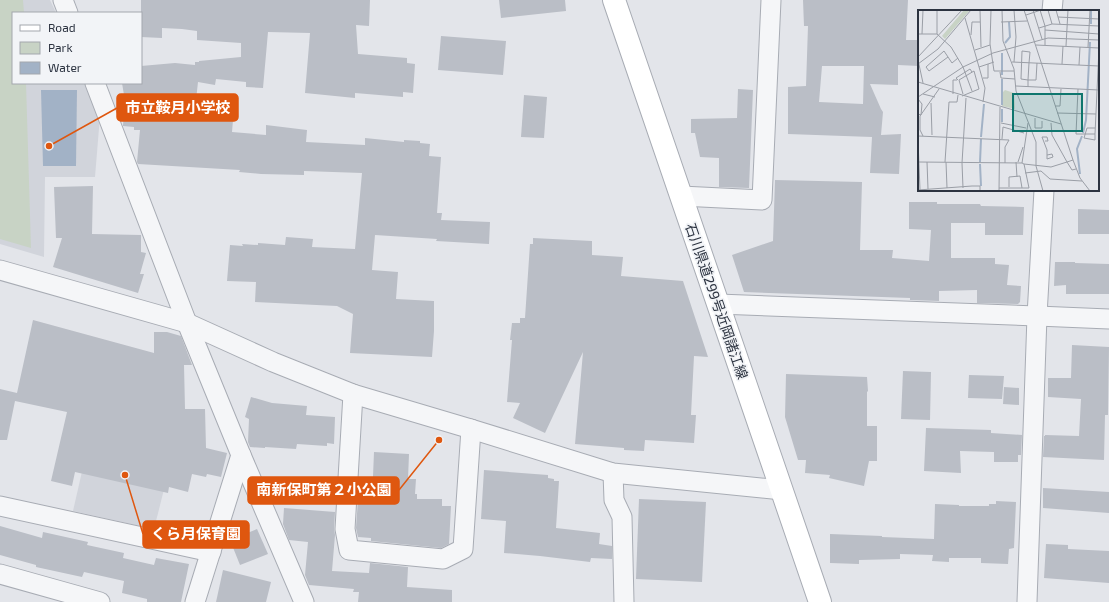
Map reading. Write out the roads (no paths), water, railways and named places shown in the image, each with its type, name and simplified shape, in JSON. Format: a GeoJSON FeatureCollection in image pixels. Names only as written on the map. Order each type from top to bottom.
{"type":"FeatureCollection","features":[{"type":"Feature","properties":{"kind":"main road","name":"石川県道299号近岡諸江線"},"geometry":{"type":"LineString","coordinates":[[614,0],[820,602]]}},
{"type":"Feature","properties":{"kind":"street"},"geometry":{"type":"LineString","coordinates":[[63,0],[68,12]]}},
{"type":"Feature","properties":{"kind":"street"},"geometry":{"type":"LineString","coordinates":[[681,196],[762,200],[770,0]]}},
{"type":"Feature","properties":{"kind":"street"},"geometry":{"type":"LineString","coordinates":[[1052,10],[1053,0]]}},
{"type":"Feature","properties":{"kind":"street"},"geometry":{"type":"LineString","coordinates":[[95,84],[187,323],[241,455],[304,602]]}},
{"type":"Feature","properties":{"kind":"street"},"geometry":{"type":"LineString","coordinates":[[1027,602],[1044,191]]}},
{"type":"Feature","properties":{"kind":"street"},"geometry":{"type":"LineString","coordinates":[[0,270],[187,323],[273,362],[353,394],[613,473],[782,490]]}},
{"type":"Feature","properties":{"kind":"street"},"geometry":{"type":"LineString","coordinates":[[718,304],[1109,319]]}},
{"type":"Feature","properties":{"kind":"street"},"geometry":{"type":"LineString","coordinates":[[353,394],[345,528],[349,550],[443,559],[463,549],[471,429]]}},
{"type":"Feature","properties":{"kind":"street"},"geometry":{"type":"LineString","coordinates":[[195,602],[241,455]]}},
{"type":"Feature","properties":{"kind":"street"},"geometry":{"type":"LineString","coordinates":[[613,473],[614,500],[622,516],[624,602]]}},
{"type":"Feature","properties":{"kind":"street"},"geometry":{"type":"LineString","coordinates":[[0,506],[211,552]]}},
{"type":"Feature","properties":{"kind":"street"},"geometry":{"type":"LineString","coordinates":[[0,574],[100,602]]}},
{"type":"Feature","properties":{"kind":"water"},"geometry":{"type":"Polygon","coordinates":[[[41,90],[77,90],[76,166],[43,166],[41,90]]]}},
{"type":"Feature","properties":{"kind":"place","name":"市立鞍月小学校"},"geometry":{"type":"Point","coordinates":[49,146]}},
{"type":"Feature","properties":{"kind":"place","name":"南新保町第２小公園"},"geometry":{"type":"Point","coordinates":[439,440]}},
{"type":"Feature","properties":{"kind":"place","name":"くら月保育園"},"geometry":{"type":"Point","coordinates":[125,475]}}]}
